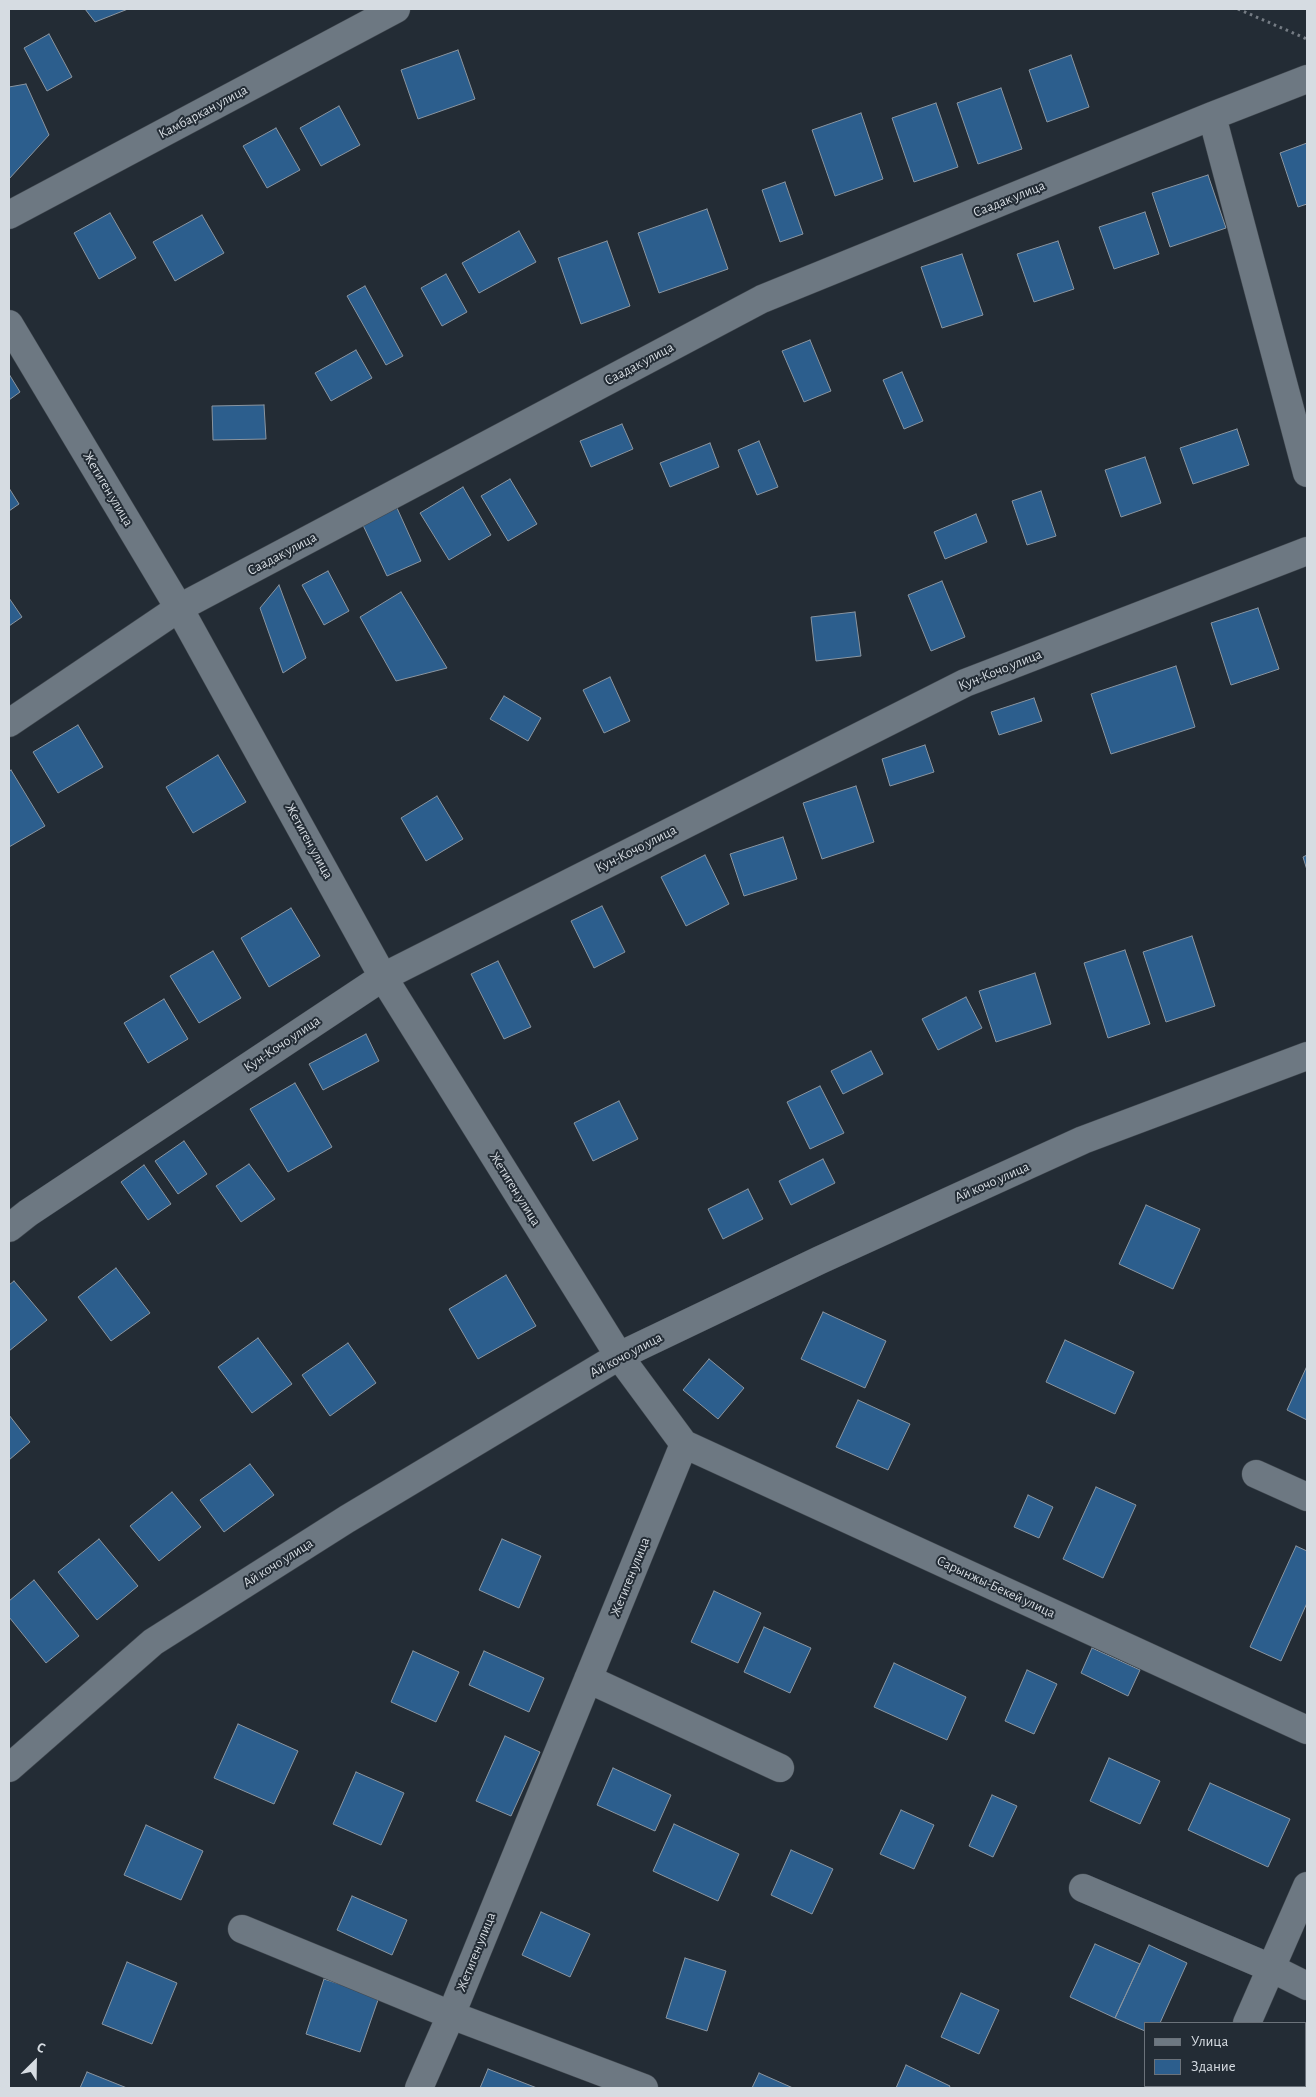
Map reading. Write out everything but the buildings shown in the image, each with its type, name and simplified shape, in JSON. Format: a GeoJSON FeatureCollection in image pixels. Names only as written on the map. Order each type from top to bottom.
{"type":"FeatureCollection","features":[{"type":"Feature","properties":{"kind":"street","name":"Камбаркан улица"},"geometry":{"type":"LineString","coordinates":[[9,215],[396,9]]}},
{"type":"Feature","properties":{"kind":"street","name":"Саадак улица"},"geometry":{"type":"LineString","coordinates":[[9,723],[179,608],[762,299],[1307,79]]}},
{"type":"Feature","properties":{"kind":"street"},"geometry":{"type":"LineString","coordinates":[[1212,116],[1307,473]]}},
{"type":"Feature","properties":{"kind":"street","name":"Жетиген улица"},"geometry":{"type":"LineString","coordinates":[[9,324],[179,608],[384,977],[619,1356],[684,1444],[451,2015],[419,2088]]}},
{"type":"Feature","properties":{"kind":"street","name":"Кун-Кочо улица"},"geometry":{"type":"LineString","coordinates":[[9,1228],[28,1213],[384,977],[965,683],[1307,551]]}},
{"type":"Feature","properties":{"kind":"street","name":"Ай кочо улица"},"geometry":{"type":"LineString","coordinates":[[9,1768],[153,1642],[347,1519],[619,1356],[820,1260],[1083,1140],[1307,1056]]}},
{"type":"Feature","properties":{"kind":"street","name":"Сарынжы-Бекей улица"},"geometry":{"type":"LineString","coordinates":[[684,1444],[1307,1730]]}},
{"type":"Feature","properties":{"kind":"street"},"geometry":{"type":"LineString","coordinates":[[1256,1474],[1307,1497]]}},
{"type":"Feature","properties":{"kind":"street"},"geometry":{"type":"LineString","coordinates":[[588,1679],[780,1768]]}},
{"type":"Feature","properties":{"kind":"street"},"geometry":{"type":"LineString","coordinates":[[1247,2022],[1307,1886]]}},
{"type":"Feature","properties":{"kind":"street"},"geometry":{"type":"LineString","coordinates":[[1083,1888],[1271,1968],[1307,1986]]}},
{"type":"Feature","properties":{"kind":"street"},"geometry":{"type":"LineString","coordinates":[[242,1929],[451,2015],[644,2088]]}},
{"type":"Feature","properties":{"kind":"path"},"geometry":{"type":"LineString","coordinates":[[1238,9],[1307,38]]}}]}
